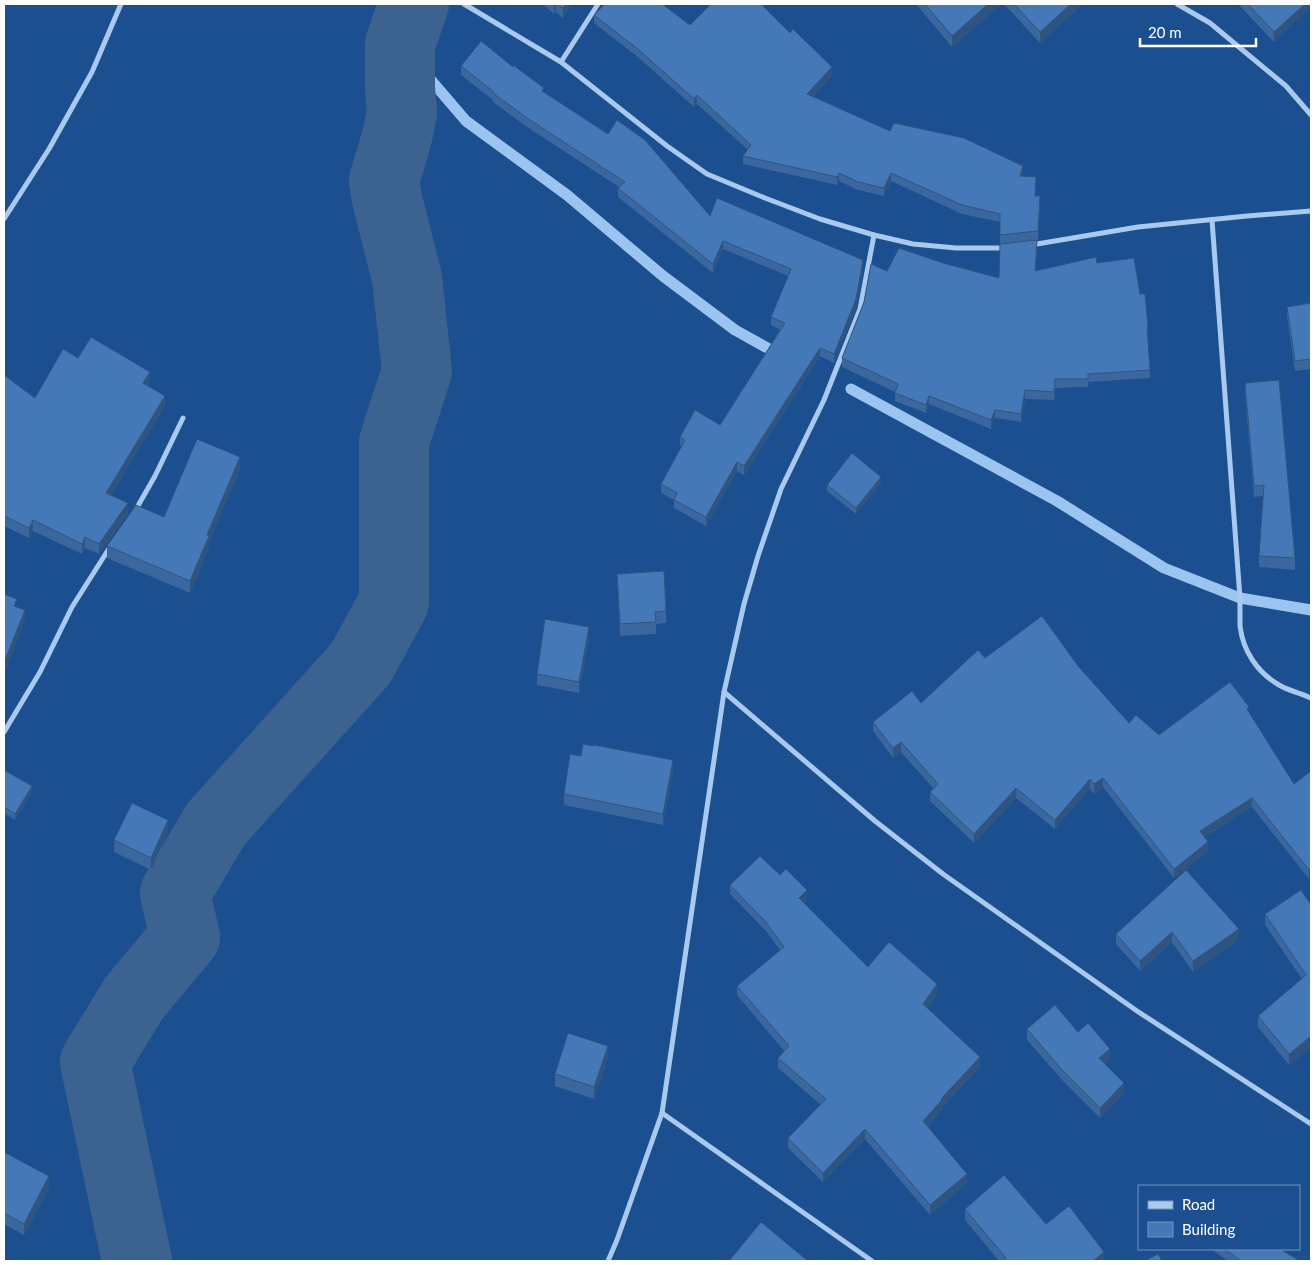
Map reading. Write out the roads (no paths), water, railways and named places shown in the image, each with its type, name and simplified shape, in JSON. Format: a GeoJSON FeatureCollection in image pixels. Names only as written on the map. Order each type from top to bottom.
{"type":"FeatureCollection","features":[{"type":"Feature","properties":{"kind":"street"},"geometry":{"type":"LineString","coordinates":[[4,219],[49,149],[92,72],[121,4]]}},
{"type":"Feature","properties":{"kind":"street"},"geometry":{"type":"LineString","coordinates":[[464,4],[561,62],[667,146],[707,174],[820,219],[874,235],[913,244],[956,248],[1012,247]]}},
{"type":"Feature","properties":{"kind":"street"},"geometry":{"type":"LineString","coordinates":[[561,62],[598,4]]}},
{"type":"Feature","properties":{"kind":"street"},"geometry":{"type":"LineString","coordinates":[[1177,4],[1210,23],[1286,86],[1311,115]]}},
{"type":"Feature","properties":{"kind":"street"},"geometry":{"type":"LineString","coordinates":[[1029,245],[1138,227],[1311,211]]}},
{"type":"Feature","properties":{"kind":"street"},"geometry":{"type":"LineString","coordinates":[[1212,220],[1240,598],[1240,626],[1244,644],[1253,662],[1266,676],[1281,686],[1311,698]]}},
{"type":"Feature","properties":{"kind":"street"},"geometry":{"type":"LineString","coordinates":[[608,1261],[662,1113],[724,692],[744,604],[778,498],[824,400],[860,309],[874,235]]}},
{"type":"Feature","properties":{"kind":"street"},"geometry":{"type":"LineString","coordinates":[[130,520],[155,476],[183,418]]}},
{"type":"Feature","properties":{"kind":"street"},"geometry":{"type":"LineString","coordinates":[[4,732],[40,672],[72,607],[113,543]]}},
{"type":"Feature","properties":{"kind":"street"},"geometry":{"type":"LineString","coordinates":[[724,692],[875,822],[943,874],[1137,1011],[1311,1124]]}},
{"type":"Feature","properties":{"kind":"street"},"geometry":{"type":"LineString","coordinates":[[662,1113],[872,1261]]}},
{"type":"Feature","properties":{"kind":"waterway"},"geometry":{"type":"LineString","coordinates":[[137,1261],[95,1062],[134,998],[185,937],[175,893],[216,824],[361,663],[394,602],[394,442],[417,371],[407,278],[384,181],[402,113],[400,44],[414,4]]}},
{"type":"Feature","properties":{"kind":"waterway"},"geometry":{"type":"LineString","coordinates":[[400,44],[466,121],[567,195],[663,276],[735,330],[780,355]]}},
{"type":"Feature","properties":{"kind":"waterway"},"geometry":{"type":"LineString","coordinates":[[851,389],[1057,501],[1164,568],[1240,598],[1311,610]]}}]}
